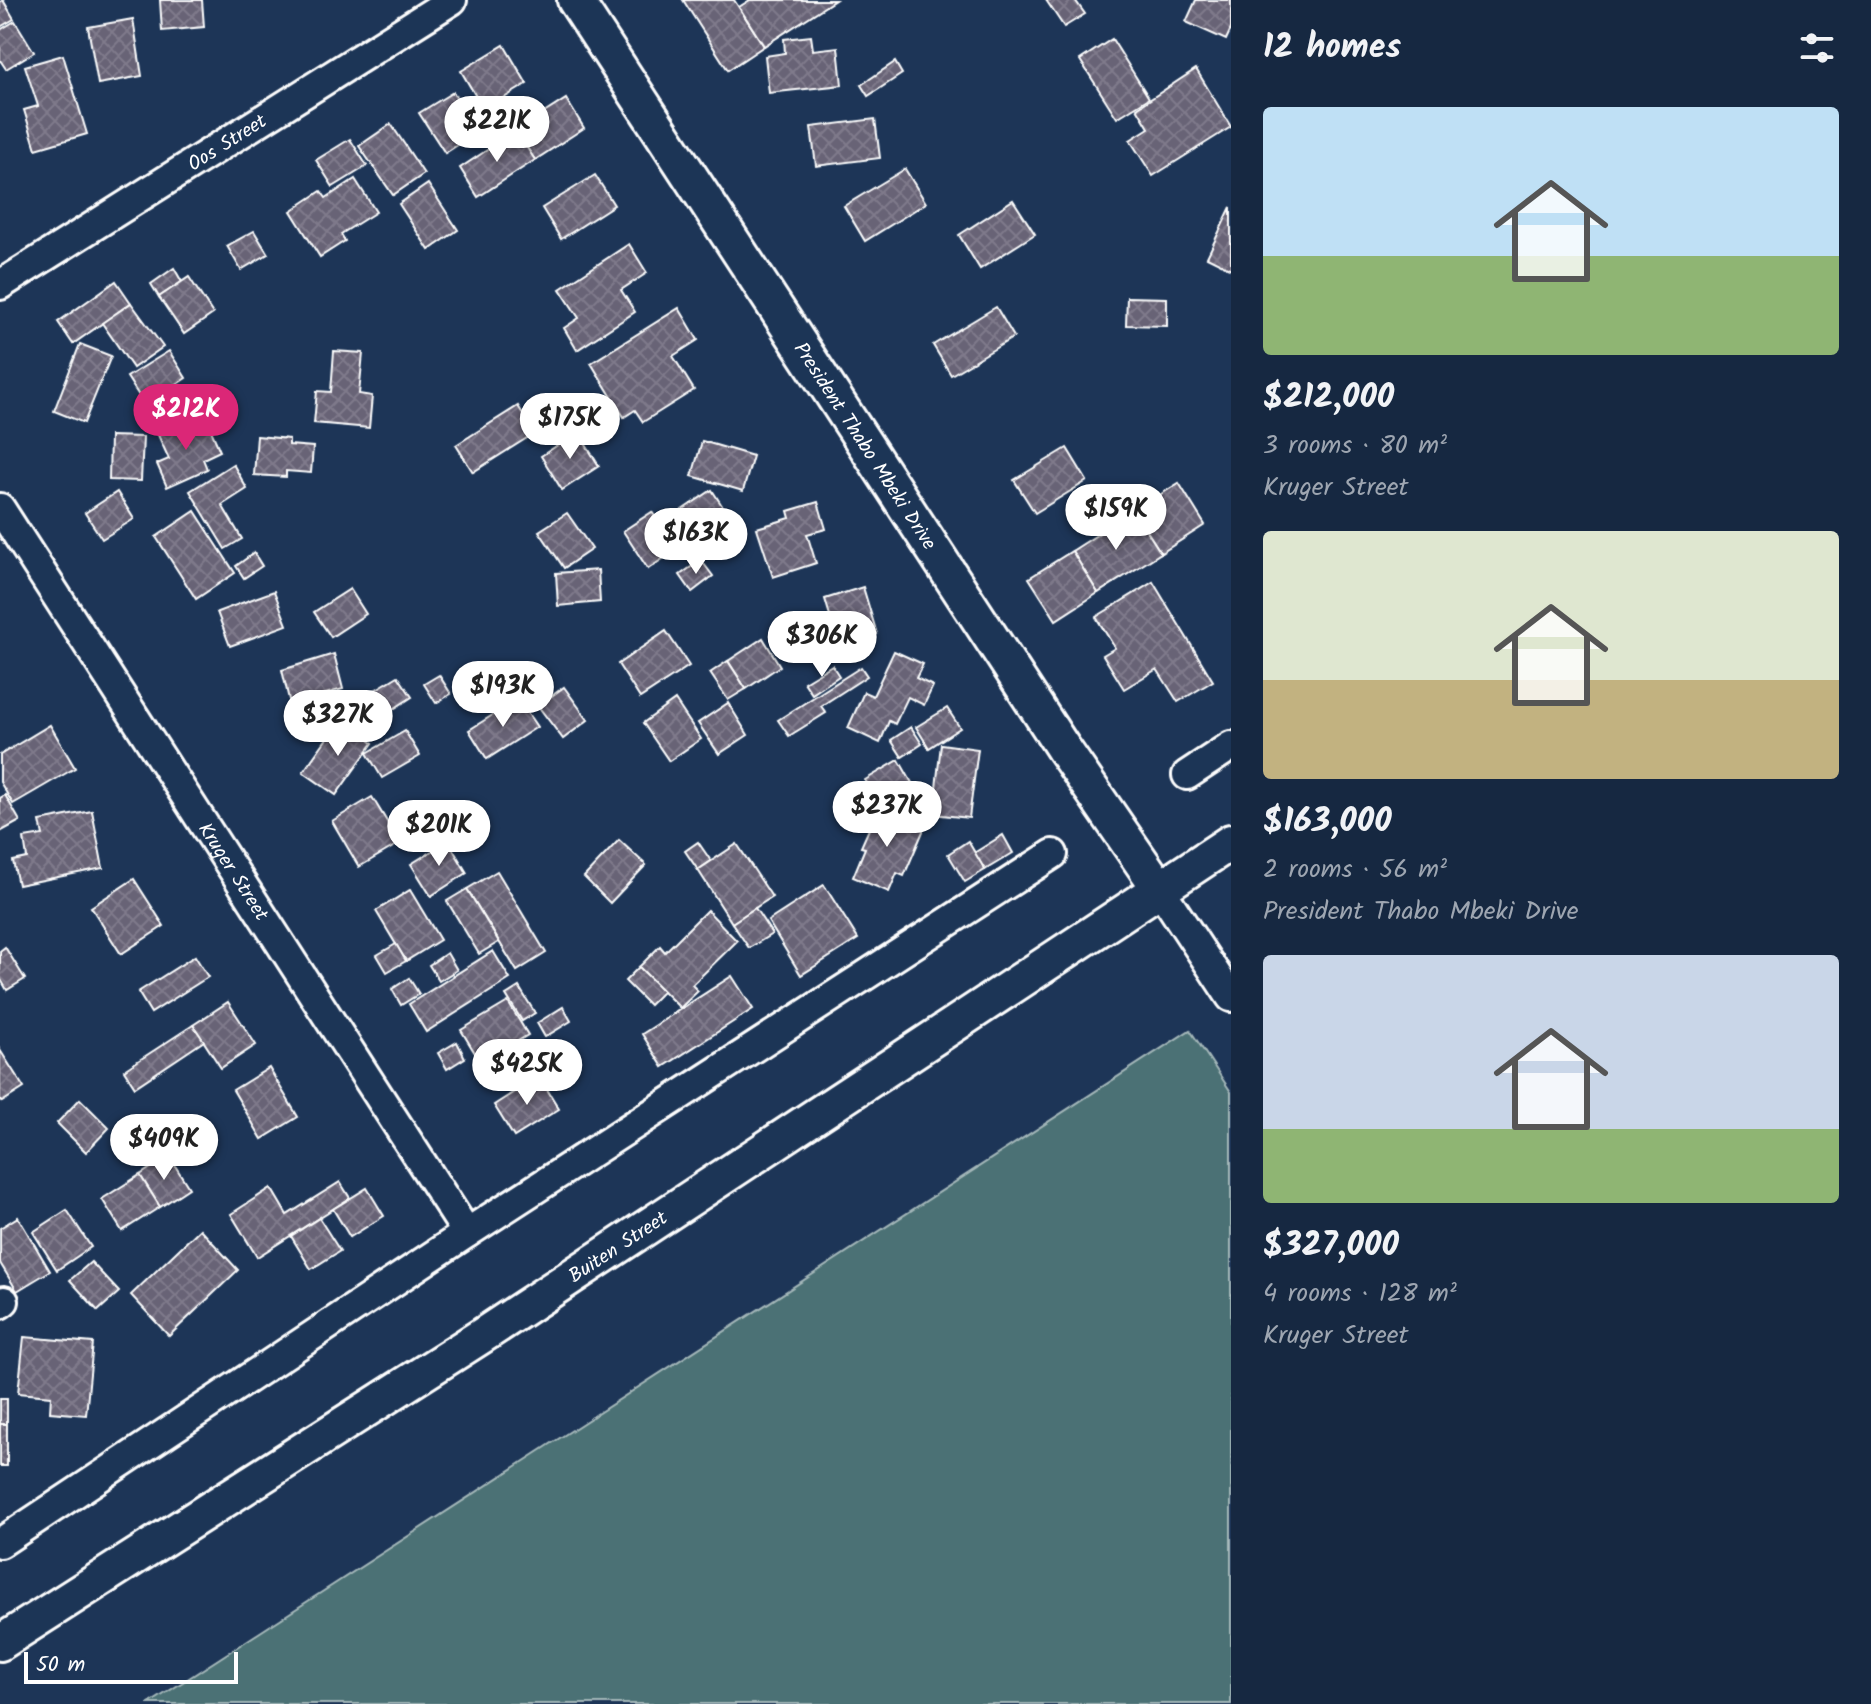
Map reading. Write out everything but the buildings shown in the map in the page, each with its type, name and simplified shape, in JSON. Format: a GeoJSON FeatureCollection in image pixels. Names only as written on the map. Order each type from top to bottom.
{"type":"FeatureCollection","features":[{"type":"Feature","properties":{"kind":"street","name":"Oos Street"},"geometry":{"type":"LineString","coordinates":[[0,285],[452,0]]}},
{"type":"Feature","properties":{"kind":"street","name":"President Thabo Mbeki Drive"},"geometry":{"type":"LineString","coordinates":[[575,0],[1063,748],[1160,889]]}},
{"type":"Feature","properties":{"kind":"street","name":"Kruger Street"},"geometry":{"type":"LineString","coordinates":[[0,508],[467,1233]]}},
{"type":"Feature","properties":{"kind":"street"},"geometry":{"type":"LineString","coordinates":[[1187,775],[1231,746]]}},
{"type":"Feature","properties":{"kind":"street","name":"Buiten Street"},"geometry":{"type":"LineString","coordinates":[[0,1643],[493,1329],[1231,842]]}},
{"type":"Feature","properties":{"kind":"street"},"geometry":{"type":"LineString","coordinates":[[0,1543],[467,1233],[1053,854]]}},
{"type":"Feature","properties":{"kind":"street"},"geometry":{"type":"LineString","coordinates":[[1160,889],[1231,997]]}},
{"type":"Feature","properties":{"kind":"green space"},"geometry":{"type":"Polygon","coordinates":[[[1190,1030],[1231,1092],[1231,1704],[149,1704],[1190,1030]]]}}]}
